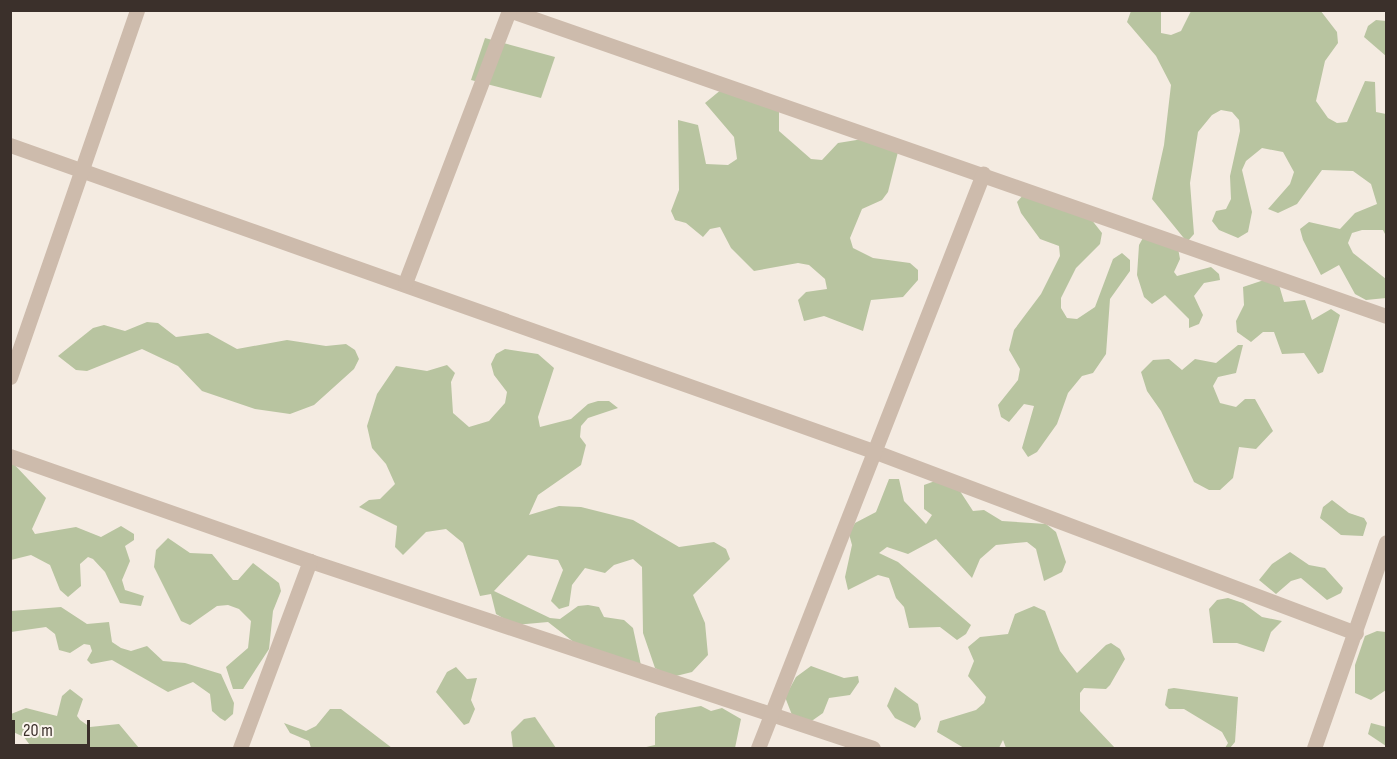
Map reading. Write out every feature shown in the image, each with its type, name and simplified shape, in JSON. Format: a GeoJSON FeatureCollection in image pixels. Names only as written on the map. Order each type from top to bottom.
{"type":"FeatureCollection","features":[{"type":"Feature","properties":{"kind":"street"},"geometry":{"type":"LineString","coordinates":[[10,377],[137,10]]}},
{"type":"Feature","properties":{"kind":"street"},"geometry":{"type":"LineString","coordinates":[[405,284],[509,10],[1386,316]]}},
{"type":"Feature","properties":{"kind":"street"},"geometry":{"type":"LineString","coordinates":[[10,145],[873,451],[1356,633]]}},
{"type":"Feature","properties":{"kind":"street"},"geometry":{"type":"LineString","coordinates":[[758,748],[983,174]]}},
{"type":"Feature","properties":{"kind":"street"},"geometry":{"type":"LineString","coordinates":[[10,456],[310,561],[771,712],[873,748]]}},
{"type":"Feature","properties":{"kind":"street"},"geometry":{"type":"LineString","coordinates":[[1314,748],[1386,542]]}},
{"type":"Feature","properties":{"kind":"street"},"geometry":{"type":"LineString","coordinates":[[240,748],[310,561]]}},
{"type":"Feature","properties":{"kind":"green space"},"geometry":{"type":"Polygon","coordinates":[[[1320,10],[1337,32],[1338,43],[1325,61],[1316,101],[1328,118],[1337,123],[1347,122],[1365,81],[1375,82],[1376,112],[1386,114],[1386,236],[1383,230],[1362,230],[1352,233],[1348,243],[1353,253],[1386,279],[1386,298],[1366,300],[1355,294],[1339,265],[1321,275],[1303,240],[1300,229],[1309,222],[1340,229],[1355,213],[1377,204],[1371,184],[1353,171],[1322,170],[1297,204],[1278,213],[1268,209],[1290,184],[1294,172],[1283,152],[1262,148],[1246,161],[1242,170],[1252,212],[1248,232],[1238,238],[1219,230],[1212,221],[1216,211],[1226,209],[1231,199],[1230,176],[1240,131],[1239,120],[1232,112],[1221,110],[1212,115],[1198,132],[1190,183],[1194,234],[1187,242],[1152,199],[1164,145],[1171,85],[1156,56],[1127,22],[1131,11],[1161,11],[1161,33],[1171,35],[1181,31],[1191,11],[1320,10]]]}},
{"type":"Feature","properties":{"kind":"green space"},"geometry":{"type":"Polygon","coordinates":[[[1376,20],[1386,21],[1386,56],[1364,37],[1368,26],[1376,20]]]}},
{"type":"Feature","properties":{"kind":"green space"},"geometry":{"type":"Polygon","coordinates":[[[485,38],[555,57],[541,98],[471,80],[485,38]]]}},
{"type":"Feature","properties":{"kind":"green space"},"geometry":{"type":"Polygon","coordinates":[[[722,89],[779,110],[779,131],[811,159],[822,160],[838,143],[869,138],[898,152],[888,192],[882,200],[862,209],[850,238],[853,248],[873,258],[910,263],[918,270],[918,280],[903,297],[871,300],[863,331],[824,316],[804,321],[798,300],[806,292],[827,289],[825,279],[809,265],[798,263],[754,271],[731,248],[720,227],[710,229],[703,237],[686,223],[675,220],[671,211],[679,190],[678,120],[698,125],[706,164],[728,165],[737,159],[734,137],[705,103],[722,89]]]}},
{"type":"Feature","properties":{"kind":"green space"},"geometry":{"type":"Polygon","coordinates":[[[1024,194],[1087,214],[1102,233],[1100,244],[1076,268],[1061,298],[1061,308],[1067,318],[1077,319],[1095,307],[1113,259],[1122,253],[1130,260],[1130,271],[1110,299],[1106,354],[1093,373],[1082,376],[1068,393],[1057,424],[1037,452],[1028,457],[1022,448],[1034,406],[1024,404],[1009,422],[1001,417],[998,405],[1018,380],[1020,369],[1009,350],[1014,330],[1041,294],[1060,256],[1059,246],[1040,239],[1021,213],[1017,202],[1024,194]]]}},
{"type":"Feature","properties":{"kind":"green space"},"geometry":{"type":"Polygon","coordinates":[[[1144,236],[1178,248],[1180,259],[1174,272],[1177,276],[1211,267],[1219,274],[1220,280],[1204,283],[1194,296],[1203,315],[1199,324],[1189,328],[1189,319],[1165,295],[1152,304],[1144,297],[1137,275],[1139,245],[1144,236]]]}},
{"type":"Feature","properties":{"kind":"green space"},"geometry":{"type":"Polygon","coordinates":[[[1264,280],[1279,285],[1284,302],[1305,300],[1312,320],[1331,309],[1340,315],[1323,372],[1318,374],[1304,353],[1282,354],[1274,332],[1263,332],[1251,342],[1237,332],[1236,321],[1244,305],[1243,287],[1264,280]]]}},
{"type":"Feature","properties":{"kind":"green space"},"geometry":{"type":"Polygon","coordinates":[[[147,322],[158,323],[176,337],[208,333],[237,349],[287,340],[326,346],[346,344],[355,350],[359,359],[354,369],[314,405],[290,414],[255,409],[202,391],[178,366],[142,349],[87,371],[76,370],[58,356],[93,328],[104,325],[125,331],[147,322]]]}},
{"type":"Feature","properties":{"kind":"green space"},"geometry":{"type":"Polygon","coordinates":[[[1238,345],[1243,345],[1236,373],[1218,377],[1213,386],[1220,403],[1236,407],[1245,399],[1255,399],[1273,431],[1256,449],[1239,447],[1233,478],[1220,490],[1209,490],[1194,482],[1161,411],[1147,391],[1141,372],[1153,360],[1169,359],[1182,370],[1195,359],[1216,363],[1238,345]]]}},
{"type":"Feature","properties":{"kind":"green space"},"geometry":{"type":"Polygon","coordinates":[[[505,349],[538,354],[554,368],[538,417],[540,427],[571,419],[588,404],[598,401],[609,401],[618,408],[588,418],[581,426],[580,437],[586,445],[581,465],[538,495],[529,515],[559,506],[581,507],[633,520],[679,547],[714,542],[726,549],[730,559],[693,595],[705,623],[708,655],[692,672],[672,677],[655,668],[643,633],[642,567],[633,559],[614,565],[605,573],[585,568],[572,585],[569,606],[559,609],[551,601],[563,570],[558,560],[528,555],[494,591],[550,618],[560,619],[578,606],[588,605],[599,607],[604,617],[624,620],[633,628],[642,670],[584,650],[548,622],[515,625],[496,614],[491,594],[480,596],[463,543],[446,529],[426,532],[403,555],[395,547],[397,526],[359,507],[369,500],[380,499],[395,484],[386,464],[372,448],[367,426],[377,394],[396,366],[427,371],[447,365],[455,373],[451,382],[453,413],[469,427],[489,421],[505,403],[507,392],[494,375],[491,364],[496,354],[505,349]]]}},
{"type":"Feature","properties":{"kind":"green space"},"geometry":{"type":"Polygon","coordinates":[[[10,460],[46,498],[32,529],[35,534],[76,527],[101,537],[121,526],[134,534],[134,540],[125,546],[130,561],[122,580],[125,590],[144,596],[141,606],[120,603],[105,572],[93,559],[88,557],[80,564],[81,586],[68,597],[60,590],[50,565],[31,555],[11,560],[10,460]]]}},
{"type":"Feature","properties":{"kind":"green space"},"geometry":{"type":"Polygon","coordinates":[[[889,479],[899,479],[904,501],[926,524],[932,515],[924,509],[924,485],[935,481],[956,485],[973,511],[984,510],[1002,521],[1046,524],[1056,532],[1066,562],[1062,572],[1044,581],[1036,549],[1027,542],[996,545],[980,559],[972,578],[936,539],[908,554],[887,547],[879,553],[898,562],[971,625],[966,634],[957,640],[940,627],[909,628],[904,607],[896,598],[889,578],[878,575],[848,590],[845,577],[852,545],[849,534],[855,523],[876,512],[889,479]]]}},
{"type":"Feature","properties":{"kind":"green space"},"geometry":{"type":"Polygon","coordinates":[[[1332,500],[1349,513],[1364,518],[1367,523],[1363,536],[1341,535],[1320,518],[1323,507],[1332,500]]]}},
{"type":"Feature","properties":{"kind":"green space"},"geometry":{"type":"Polygon","coordinates":[[[168,538],[190,553],[212,554],[233,580],[238,580],[253,563],[279,583],[281,591],[273,611],[269,649],[243,689],[233,689],[226,667],[248,648],[251,621],[239,609],[228,605],[217,606],[190,625],[181,621],[154,567],[156,550],[168,538]]]}},
{"type":"Feature","properties":{"kind":"green space"},"geometry":{"type":"Polygon","coordinates":[[[1290,552],[1309,565],[1325,568],[1343,588],[1341,593],[1327,600],[1301,578],[1291,581],[1276,594],[1259,580],[1272,564],[1290,552]]]}},
{"type":"Feature","properties":{"kind":"green space"},"geometry":{"type":"Polygon","coordinates":[[[1228,598],[1243,603],[1262,617],[1282,621],[1271,632],[1264,652],[1237,643],[1213,643],[1209,609],[1217,600],[1228,598]]]}},
{"type":"Feature","properties":{"kind":"green space"},"geometry":{"type":"Polygon","coordinates":[[[1034,606],[1045,611],[1060,651],[1077,673],[1106,645],[1111,643],[1120,649],[1125,659],[1110,685],[1106,689],[1084,688],[1080,693],[1080,711],[1115,748],[1006,748],[1003,740],[999,748],[964,748],[937,732],[940,721],[976,710],[984,703],[986,697],[968,676],[974,661],[968,647],[980,637],[1008,634],[1015,614],[1034,606]]]}},
{"type":"Feature","properties":{"kind":"green space"},"geometry":{"type":"Polygon","coordinates":[[[61,607],[87,624],[109,622],[112,642],[121,648],[131,651],[147,646],[163,661],[185,663],[221,674],[234,703],[233,714],[225,721],[220,718],[212,711],[210,694],[193,682],[168,692],[112,660],[91,664],[87,660],[92,651],[90,645],[84,644],[70,653],[59,650],[55,634],[46,627],[11,632],[11,611],[61,607]]]}},
{"type":"Feature","properties":{"kind":"green space"},"geometry":{"type":"Polygon","coordinates":[[[1377,631],[1386,632],[1386,690],[1371,700],[1355,693],[1355,665],[1365,636],[1377,631]]]}},
{"type":"Feature","properties":{"kind":"green space"},"geometry":{"type":"Polygon","coordinates":[[[811,666],[844,678],[858,676],[859,682],[850,695],[829,698],[823,713],[806,725],[792,715],[785,697],[796,677],[811,666]]]}},
{"type":"Feature","properties":{"kind":"green space"},"geometry":{"type":"Polygon","coordinates":[[[456,667],[467,679],[477,678],[471,700],[475,709],[469,723],[464,725],[436,692],[447,672],[456,667]]]}},
{"type":"Feature","properties":{"kind":"green space"},"geometry":{"type":"Polygon","coordinates":[[[895,687],[918,704],[921,719],[915,728],[895,718],[887,706],[895,687]]]}},
{"type":"Feature","properties":{"kind":"green space"},"geometry":{"type":"Polygon","coordinates":[[[70,689],[83,699],[77,716],[80,720],[90,727],[119,724],[139,748],[32,748],[24,737],[11,731],[11,714],[26,708],[57,716],[62,696],[70,689]]]}},
{"type":"Feature","properties":{"kind":"green space"},"geometry":{"type":"Polygon","coordinates":[[[1168,689],[1238,697],[1235,742],[1230,748],[1225,748],[1228,743],[1222,732],[1184,709],[1169,709],[1165,705],[1168,689]]]}},
{"type":"Feature","properties":{"kind":"green space"},"geometry":{"type":"Polygon","coordinates":[[[701,706],[711,711],[722,708],[741,719],[735,748],[642,748],[655,745],[655,717],[658,713],[701,706]]]}},
{"type":"Feature","properties":{"kind":"green space"},"geometry":{"type":"Polygon","coordinates":[[[330,709],[341,709],[392,748],[311,748],[309,741],[290,733],[284,723],[306,731],[316,726],[330,709]]]}},
{"type":"Feature","properties":{"kind":"green space"},"geometry":{"type":"Polygon","coordinates":[[[535,717],[556,748],[513,748],[511,732],[524,719],[535,717]]]}},
{"type":"Feature","properties":{"kind":"green space"},"geometry":{"type":"Polygon","coordinates":[[[1371,723],[1386,727],[1386,746],[1368,734],[1371,723]]]}}]}
